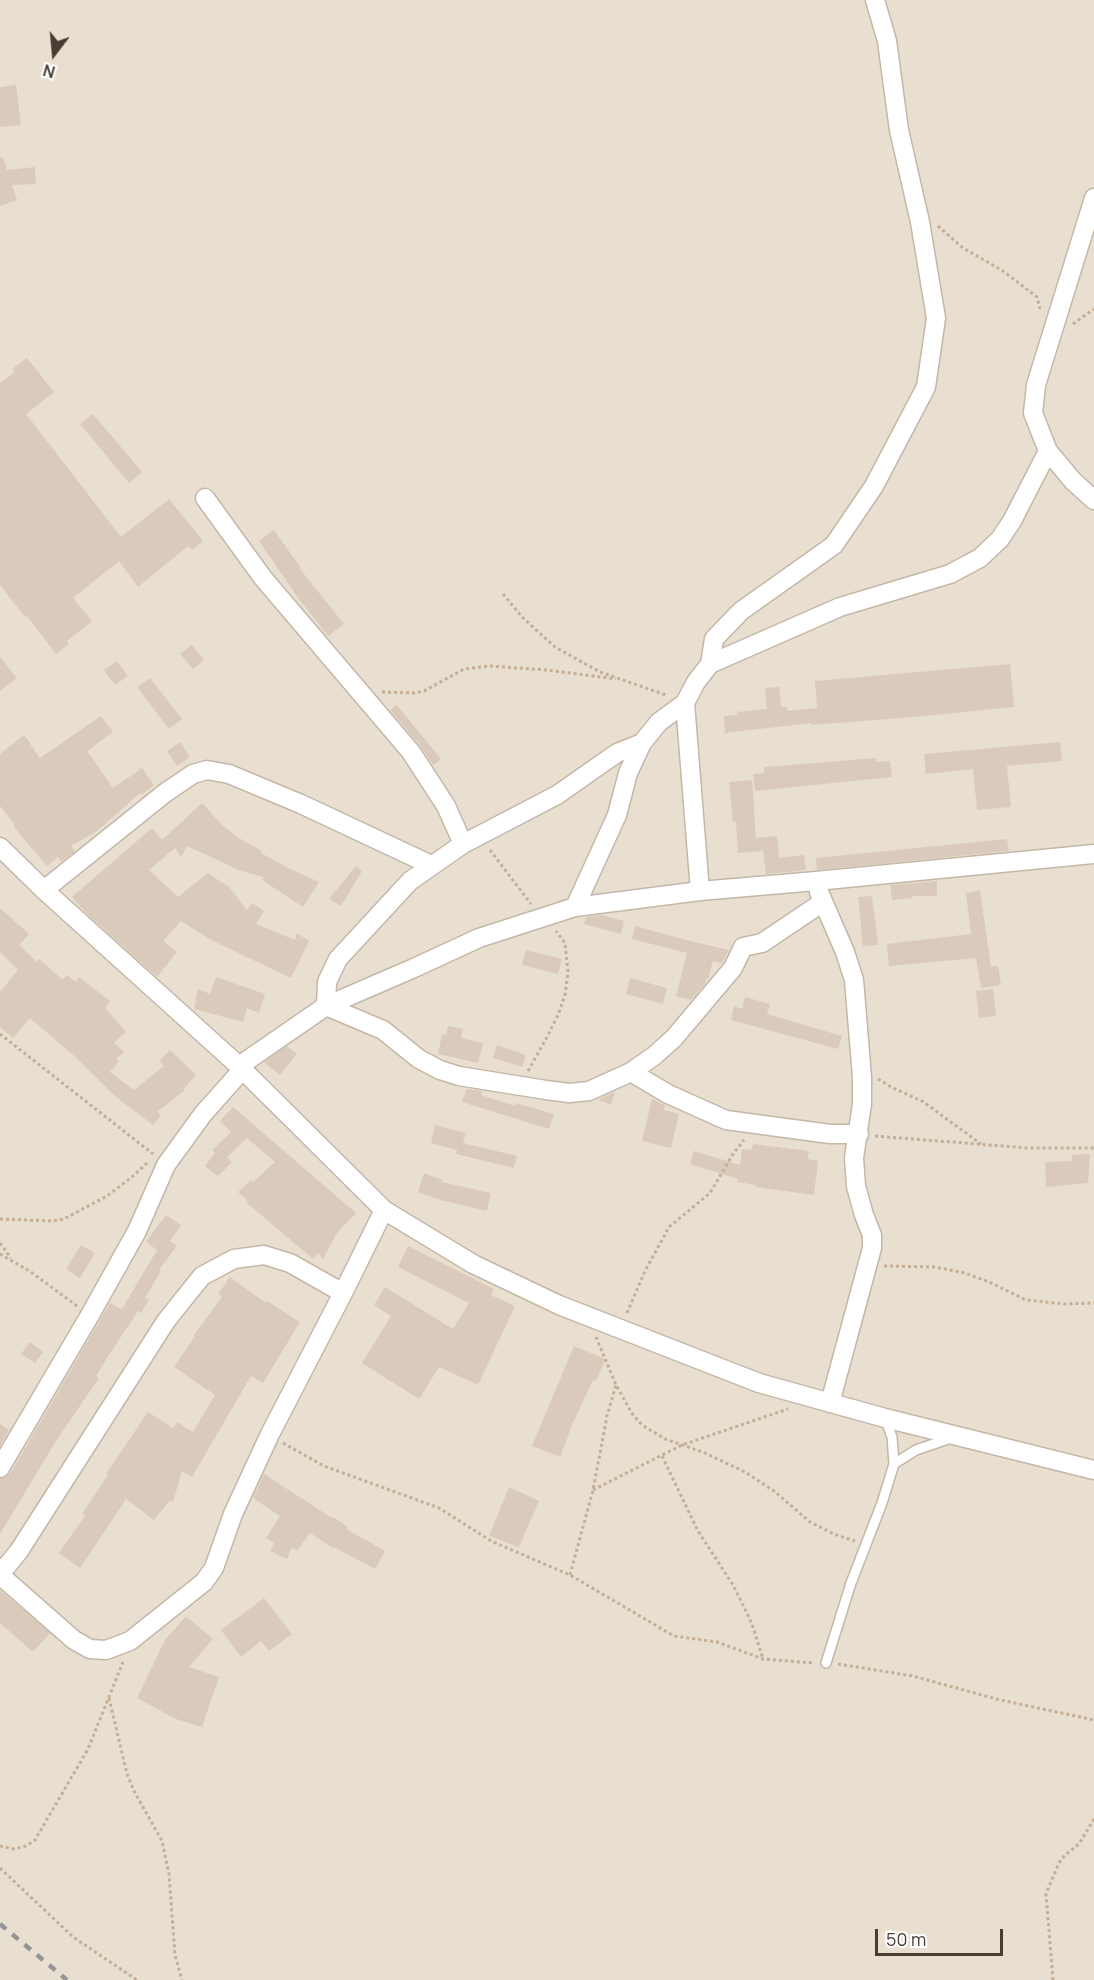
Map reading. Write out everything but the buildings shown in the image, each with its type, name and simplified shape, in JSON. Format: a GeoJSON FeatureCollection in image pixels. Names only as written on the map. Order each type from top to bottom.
{"type":"FeatureCollection","features":[{"type":"Feature","properties":{"kind":"street"},"geometry":{"type":"LineString","coordinates":[[710,664],[714,639],[741,611],[834,545],[874,486],[926,387],[936,318],[916,207],[899,130],[887,40],[875,0]]}},
{"type":"Feature","properties":{"kind":"street"},"geometry":{"type":"LineString","coordinates":[[1094,198],[1036,385],[1033,413],[1048,451],[1073,481],[1094,501]]}},
{"type":"Feature","properties":{"kind":"street"},"geometry":{"type":"LineString","coordinates":[[575,907],[616,815],[628,773],[642,743],[659,722],[685,703],[696,682],[710,664],[840,607],[950,574],[980,558],[1000,539],[1012,521],[1048,451]]}},
{"type":"Feature","properties":{"kind":"street"},"geometry":{"type":"LineString","coordinates":[[205,498],[263,579],[411,752],[471,840]]}},
{"type":"Feature","properties":{"kind":"street"},"geometry":{"type":"LineString","coordinates":[[685,703],[700,891]]}},
{"type":"Feature","properties":{"kind":"street"},"geometry":{"type":"LineString","coordinates":[[326,1006],[327,982],[338,959],[410,881],[471,840],[557,795],[602,761],[642,743]]}},
{"type":"Feature","properties":{"kind":"street"},"geometry":{"type":"LineString","coordinates":[[44,890],[165,793],[193,774],[207,770],[229,774],[301,804],[431,866]]}},
{"type":"Feature","properties":{"kind":"street"},"geometry":{"type":"LineString","coordinates":[[0,847],[44,890],[241,1067],[384,1210],[472,1264],[559,1305],[759,1383],[885,1418],[1094,1470]]}},
{"type":"Feature","properties":{"kind":"street"},"geometry":{"type":"LineString","coordinates":[[0,1468],[90,1315],[136,1231],[166,1165],[203,1113],[241,1067],[326,1006],[479,938],[575,907],[700,891],[1094,854]]}},
{"type":"Feature","properties":{"kind":"street"},"geometry":{"type":"LineString","coordinates":[[816,881],[822,902],[845,952],[854,980],[862,1104],[854,1158],[856,1186],[872,1235],[873,1248],[830,1403]]}},
{"type":"Feature","properties":{"kind":"street"},"geometry":{"type":"LineString","coordinates":[[326,1006],[383,1030],[419,1059],[440,1070],[459,1076],[519,1086],[569,1093],[589,1091],[631,1072],[675,1038],[733,968],[743,947],[762,943],[822,902]]}},
{"type":"Feature","properties":{"kind":"street"},"geometry":{"type":"LineString","coordinates":[[631,1072],[668,1095],[726,1120],[830,1134],[859,1134]]}},
{"type":"Feature","properties":{"kind":"street"},"geometry":{"type":"LineString","coordinates":[[0,1575],[74,1640],[90,1649],[106,1650],[130,1641],[209,1576],[233,1514],[270,1434],[344,1293],[384,1210]]}},
{"type":"Feature","properties":{"kind":"street"},"geometry":{"type":"LineString","coordinates":[[0,1568],[6,1567],[19,1551],[166,1321],[202,1276],[234,1259],[264,1255],[290,1263],[344,1293]]}},
{"type":"Feature","properties":{"kind":"lane"},"geometry":{"type":"LineString","coordinates":[[826,1663],[851,1583],[882,1503],[894,1464],[892,1437],[885,1418]]}},
{"type":"Feature","properties":{"kind":"lane"},"geometry":{"type":"LineString","coordinates":[[894,1464],[916,1450],[956,1436]]}},
{"type":"Feature","properties":{"kind":"path"},"geometry":{"type":"LineString","coordinates":[[916,207],[963,248],[1003,272],[1037,297],[1049,342]]}},
{"type":"Feature","properties":{"kind":"path"},"geometry":{"type":"LineString","coordinates":[[503,594],[523,618],[555,647],[616,679],[685,703]]}},
{"type":"Feature","properties":{"kind":"path"},"geometry":{"type":"LineString","coordinates":[[361,692],[414,693],[433,687],[464,669],[490,666],[547,670],[616,679]]}},
{"type":"Feature","properties":{"kind":"path"},"geometry":{"type":"LineString","coordinates":[[471,840],[552,926],[565,943],[568,972],[565,995],[546,1039],[519,1086]]}},
{"type":"Feature","properties":{"kind":"path"},"geometry":{"type":"LineString","coordinates":[[0,1034],[154,1155],[121,1186],[73,1215],[53,1221],[0,1219]]}},
{"type":"Feature","properties":{"kind":"path"},"geometry":{"type":"LineString","coordinates":[[861,1069],[892,1088],[922,1101],[982,1145]]}},
{"type":"Feature","properties":{"kind":"path"},"geometry":{"type":"LineString","coordinates":[[621,1329],[645,1271],[669,1227],[710,1193],[733,1154],[757,1125]]}},
{"type":"Feature","properties":{"kind":"path"},"geometry":{"type":"LineString","coordinates":[[859,1134],[1028,1148],[1094,1148]]}},
{"type":"Feature","properties":{"kind":"path"},"geometry":{"type":"LineString","coordinates":[[0,1243],[12,1260]]}},
{"type":"Feature","properties":{"kind":"path"},"geometry":{"type":"LineString","coordinates":[[0,1254],[90,1315]]}},
{"type":"Feature","properties":{"kind":"path"},"geometry":{"type":"LineString","coordinates":[[868,1267],[935,1267],[977,1277],[1026,1300],[1064,1304],[1094,1303]]}},
{"type":"Feature","properties":{"kind":"path"},"geometry":{"type":"LineString","coordinates":[[595,1335],[616,1385],[633,1415],[642,1425],[665,1439],[745,1472],[774,1491],[820,1528],[866,1544]]}},
{"type":"Feature","properties":{"kind":"path"},"geometry":{"type":"LineString","coordinates":[[570,1575],[593,1490],[605,1425],[616,1385]]}},
{"type":"Feature","properties":{"kind":"path"},"geometry":{"type":"LineString","coordinates":[[593,1490],[682,1445],[788,1409]]}},
{"type":"Feature","properties":{"kind":"path"},"geometry":{"type":"LineString","coordinates":[[270,1434],[324,1466],[439,1508],[491,1541],[570,1575],[674,1636],[717,1642],[763,1659],[852,1665],[913,1676],[986,1696],[1094,1720]]}},
{"type":"Feature","properties":{"kind":"path"},"geometry":{"type":"LineString","coordinates":[[663,1456],[698,1531],[733,1585],[743,1605],[752,1624],[763,1659]]}},
{"type":"Feature","properties":{"kind":"path"},"geometry":{"type":"LineString","coordinates":[[0,1846],[14,1849],[26,1846],[35,1840],[88,1749],[130,1641]]}},
{"type":"Feature","properties":{"kind":"path"},"geometry":{"type":"LineString","coordinates":[[109,1698],[127,1774],[162,1841],[169,1874],[175,1955],[182,1980]]}},
{"type":"Feature","properties":{"kind":"path"},"geometry":{"type":"LineString","coordinates":[[1053,1980],[1046,1894],[1059,1863],[1079,1844],[1094,1819]]}},
{"type":"Feature","properties":{"kind":"path"},"geometry":{"type":"LineString","coordinates":[[0,1868],[73,1936],[137,1980]]}},
{"type":"Feature","properties":{"kind":"shaded area"},"geometry":{"type":"Polygon","coordinates":[[[0,0],[1094,0],[1094,1980],[0,1980],[0,0]]]}},
{"type":"Feature","properties":{"kind":"railway"},"geometry":{"type":"LineString","coordinates":[[0,1924],[67,1980]]}}]}
